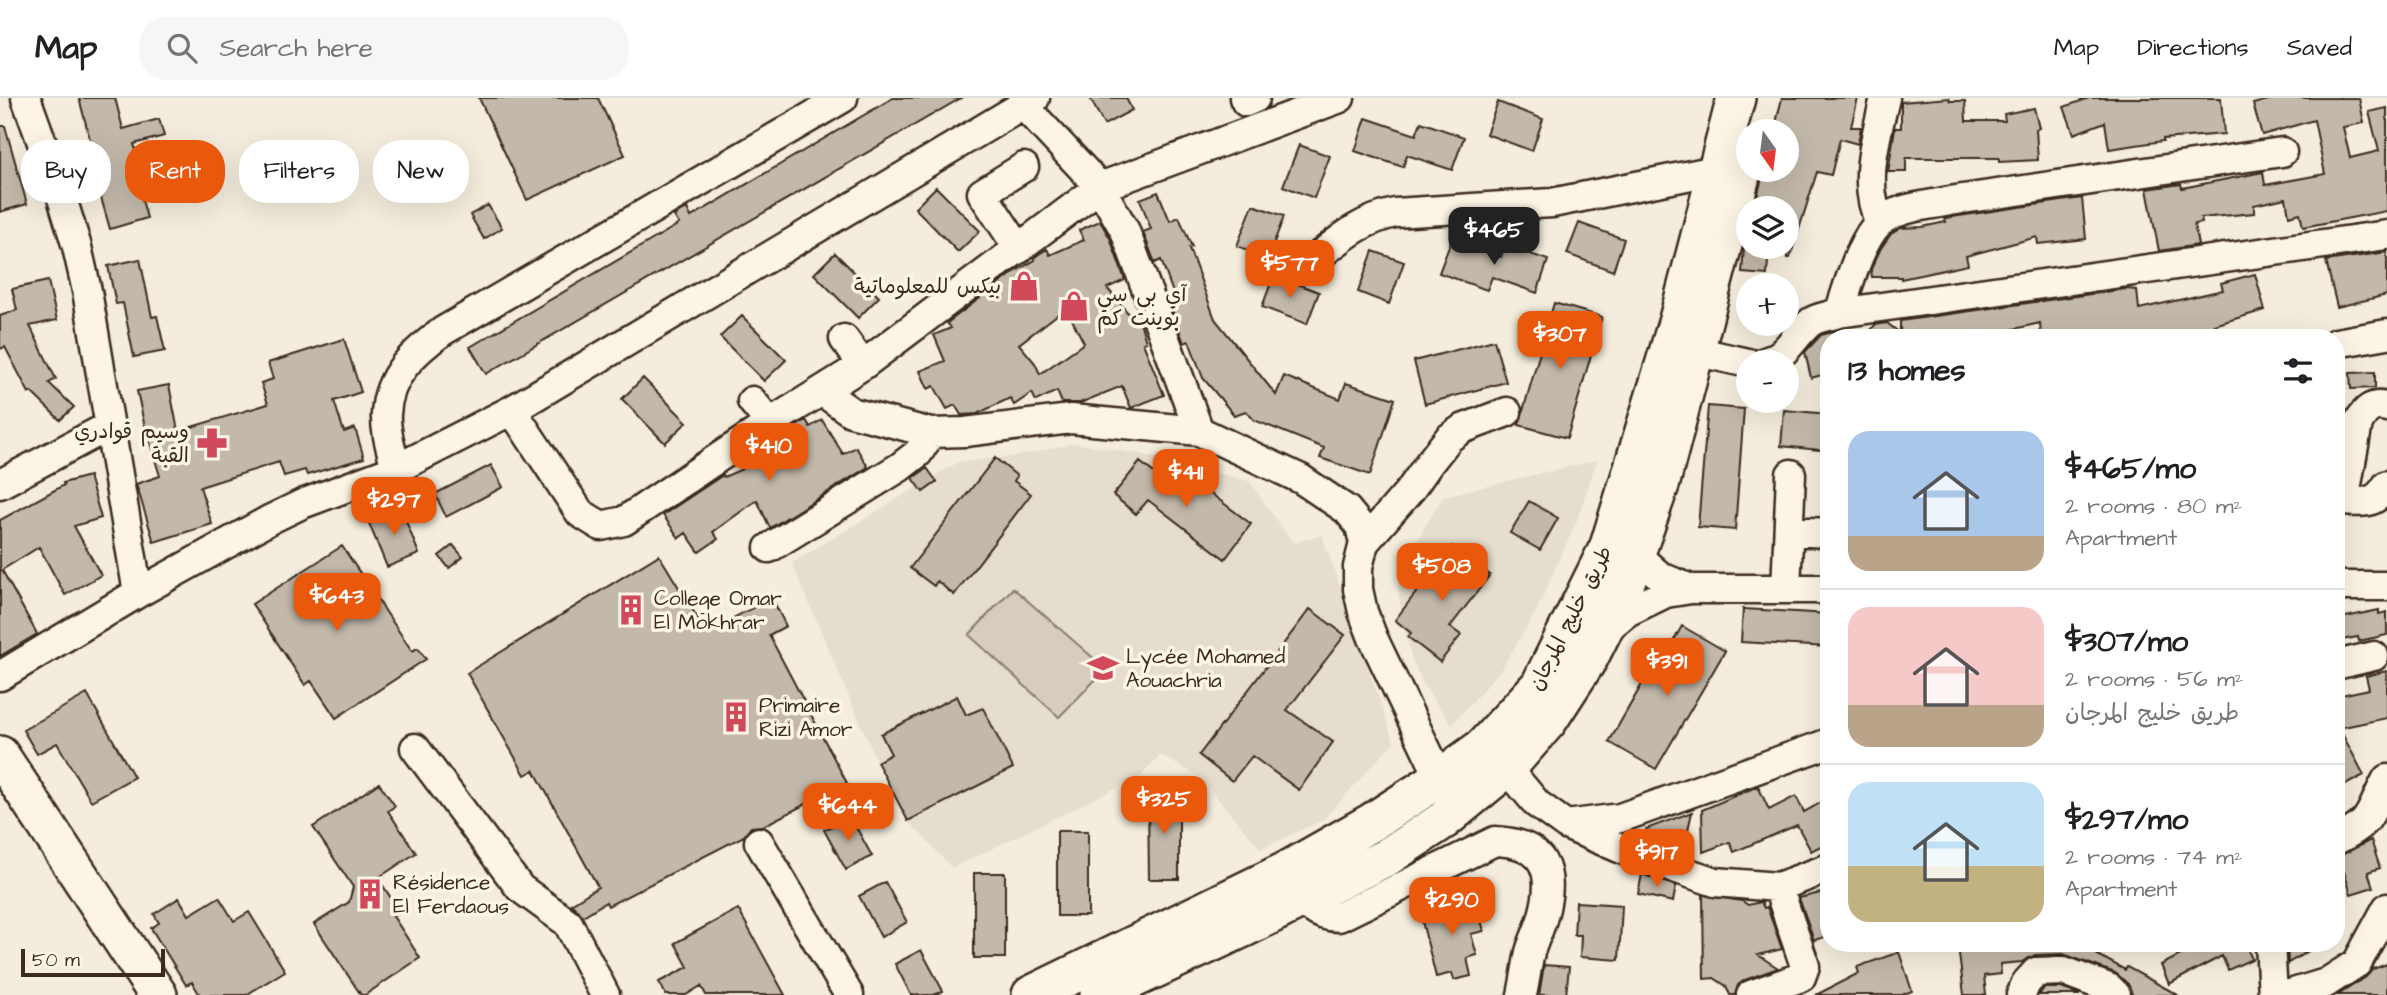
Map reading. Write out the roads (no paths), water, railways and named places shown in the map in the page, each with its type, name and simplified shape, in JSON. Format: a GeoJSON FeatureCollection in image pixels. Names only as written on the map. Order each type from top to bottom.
{"type":"FeatureCollection","features":[{"type":"Feature","properties":{"kind":"main road","name":"طريق خليج المرجان"},"geometry":{"type":"LineString","coordinates":[[1736,98],[1736,119]]}},
{"type":"Feature","properties":{"kind":"main road"},"geometry":{"type":"LineString","coordinates":[[1756,119],[1760,98]]}},
{"type":"Feature","properties":{"kind":"main road","name":"طريق خليج المرجان"},"geometry":{"type":"LineString","coordinates":[[1031,995],[1292,885],[1387,856],[1444,820],[1507,768],[1548,721],[1589,658],[1588,626],[1609,546],[1683,349],[1736,164]]}},
{"type":"Feature","properties":{"kind":"main road","name":"طريق خليج المرجان"},"geometry":{"type":"LineString","coordinates":[[1100,995],[1292,885],[1372,821],[1483,747],[1540,685],[1588,626],[1623,590],[1661,482],[1683,349]]}},
{"type":"Feature","properties":{"kind":"main road"},"geometry":{"type":"LineString","coordinates":[[0,755],[158,995]]}},
{"type":"Feature","properties":{"kind":"main road"},"geometry":{"type":"LineString","coordinates":[[0,785],[131,995]]}},
{"type":"Feature","properties":{"kind":"street"},"geometry":{"type":"LineString","coordinates":[[26,98],[78,247],[138,593]]}},
{"type":"Feature","properties":{"kind":"street"},"geometry":{"type":"LineString","coordinates":[[396,469],[386,414],[395,380],[404,364],[418,349],[443,331],[843,98]]}},
{"type":"Feature","properties":{"kind":"street"},"geometry":{"type":"LineString","coordinates":[[1244,98],[1246,102],[1255,98]]}},
{"type":"Feature","properties":{"kind":"street"},"geometry":{"type":"LineString","coordinates":[[512,410],[580,513],[601,526],[624,521],[863,365],[1100,187],[1340,98]]}},
{"type":"Feature","properties":{"kind":"street"},"geometry":{"type":"LineString","coordinates":[[1880,222],[1873,209],[1871,196],[1874,146],[1885,98]]}},
{"type":"Feature","properties":{"kind":"street"},"geometry":{"type":"LineString","coordinates":[[0,677],[138,593],[281,514],[396,469],[512,410],[1029,101],[1100,187],[1125,231],[1199,431]]}},
{"type":"Feature","properties":{"kind":"street"},"geometry":{"type":"LineString","coordinates":[[1839,313],[1866,241],[1880,222],[1895,214],[1948,201],[2282,152]]}},
{"type":"Feature","properties":{"kind":"street"},"geometry":{"type":"LineString","coordinates":[[1320,255],[1358,225],[1381,216],[1552,203],[1736,164]]}},
{"type":"Feature","properties":{"kind":"street"},"geometry":{"type":"LineString","coordinates":[[1019,249],[982,193],[1024,167]]}},
{"type":"Feature","properties":{"kind":"street"},"geometry":{"type":"LineString","coordinates":[[1786,350],[1813,321],[1839,313],[2387,235]]}},
{"type":"Feature","properties":{"kind":"street"},"geometry":{"type":"LineString","coordinates":[[2345,341],[2387,334]]}},
{"type":"Feature","properties":{"kind":"street"},"geometry":{"type":"LineString","coordinates":[[844,339],[863,365]]}},
{"type":"Feature","properties":{"kind":"street"},"geometry":{"type":"LineString","coordinates":[[1683,349],[1736,360]]}},
{"type":"Feature","properties":{"kind":"street"},"geometry":{"type":"LineString","coordinates":[[823,392],[851,412],[931,433],[965,432],[1072,419],[1199,431],[1313,486],[1347,510],[1360,526],[1364,543]]}},
{"type":"Feature","properties":{"kind":"street"},"geometry":{"type":"LineString","coordinates":[[752,401],[771,423]]}},
{"type":"Feature","properties":{"kind":"street"},"geometry":{"type":"LineString","coordinates":[[2345,479],[2358,423],[2363,413],[2372,406],[2387,407]]}},
{"type":"Feature","properties":{"kind":"street"},"geometry":{"type":"LineString","coordinates":[[1440,778],[1373,638],[1358,589],[1358,567],[1364,543],[1411,489],[1449,438],[1462,429],[1507,412]]}},
{"type":"Feature","properties":{"kind":"street"},"geometry":{"type":"LineString","coordinates":[[0,484],[109,426]]}},
{"type":"Feature","properties":{"kind":"street"},"geometry":{"type":"LineString","coordinates":[[769,548],[900,467],[918,453],[931,433]]}},
{"type":"Feature","properties":{"kind":"street"},"geometry":{"type":"LineString","coordinates":[[1786,589],[1791,474]]}},
{"type":"Feature","properties":{"kind":"street"},"geometry":{"type":"LineString","coordinates":[[2345,501],[2372,502],[2387,485]]}},
{"type":"Feature","properties":{"kind":"street"},"geometry":{"type":"LineString","coordinates":[[1789,531],[1820,533]]}},
{"type":"Feature","properties":{"kind":"street"},"geometry":{"type":"LineString","coordinates":[[1636,555],[1661,577],[1691,589]]}},
{"type":"Feature","properties":{"kind":"street"},"geometry":{"type":"LineString","coordinates":[[2345,586],[2387,586]]}},
{"type":"Feature","properties":{"kind":"street"},"geometry":{"type":"LineString","coordinates":[[1588,626],[1627,612],[1666,593],[1691,589],[1820,589]]}},
{"type":"Feature","properties":{"kind":"street"},"geometry":{"type":"LineString","coordinates":[[2345,663],[2374,656]]}},
{"type":"Feature","properties":{"kind":"street"},"geometry":{"type":"LineString","coordinates":[[1566,825],[1620,818],[1820,746]]}},
{"type":"Feature","properties":{"kind":"street"},"geometry":{"type":"LineString","coordinates":[[415,748],[520,888],[568,923],[605,995]]}},
{"type":"Feature","properties":{"kind":"street"},"geometry":{"type":"LineString","coordinates":[[1507,768],[1537,804],[1566,825],[1631,853],[1716,882],[1778,887],[1820,871]]}},
{"type":"Feature","properties":{"kind":"street"},"geometry":{"type":"LineString","coordinates":[[2345,836],[2369,820],[2387,779]]}},
{"type":"Feature","properties":{"kind":"street"},"geometry":{"type":"LineString","coordinates":[[1292,885],[1315,912],[1327,917],[1339,917],[1495,841],[1515,842],[1531,849],[1544,863],[1549,887],[1522,995]]}},
{"type":"Feature","properties":{"kind":"street"},"geometry":{"type":"LineString","coordinates":[[759,842],[849,995]]}},
{"type":"Feature","properties":{"kind":"street"},"geometry":{"type":"LineString","coordinates":[[1751,995],[1801,977],[1804,972],[1805,966],[1778,887]]}},
{"type":"Feature","properties":{"kind":"street"},"geometry":{"type":"LineString","coordinates":[[2287,995],[2326,983],[2357,963],[2387,908]]}},
{"type":"Feature","properties":{"kind":"street"},"geometry":{"type":"LineString","coordinates":[[2271,952],[2273,995]]}},
{"type":"Feature","properties":{"kind":"street"},"geometry":{"type":"LineString","coordinates":[[2021,995],[2026,983],[2036,972],[2064,971],[2109,988],[2116,995]]}},
{"type":"Feature","properties":{"kind":"place","name":"بيكس للمعلوماتية"},"geometry":{"type":"Point","coordinates":[1024,286]}},
{"type":"Feature","properties":{"kind":"place","name":"آي بي سي بوينت كم"},"geometry":{"type":"Point","coordinates":[1074,306]}},
{"type":"Feature","properties":{"kind":"place","name":"وسيم قوادري القبة"},"geometry":{"type":"Point","coordinates":[212,443]}},
{"type":"Feature","properties":{"kind":"place","name":"College Omar El Mokhrar"},"geometry":{"type":"Point","coordinates":[631,610]}},
{"type":"Feature","properties":{"kind":"place","name":"Lycée Mohamed Aouachria"},"geometry":{"type":"Point","coordinates":[1103,668]}},
{"type":"Feature","properties":{"kind":"place","name":"Primaire Rizi Amor"},"geometry":{"type":"Point","coordinates":[736,717]}},
{"type":"Feature","properties":{"kind":"place","name":"Résidence El Ferdaous"},"geometry":{"type":"Point","coordinates":[370,894]}}]}
